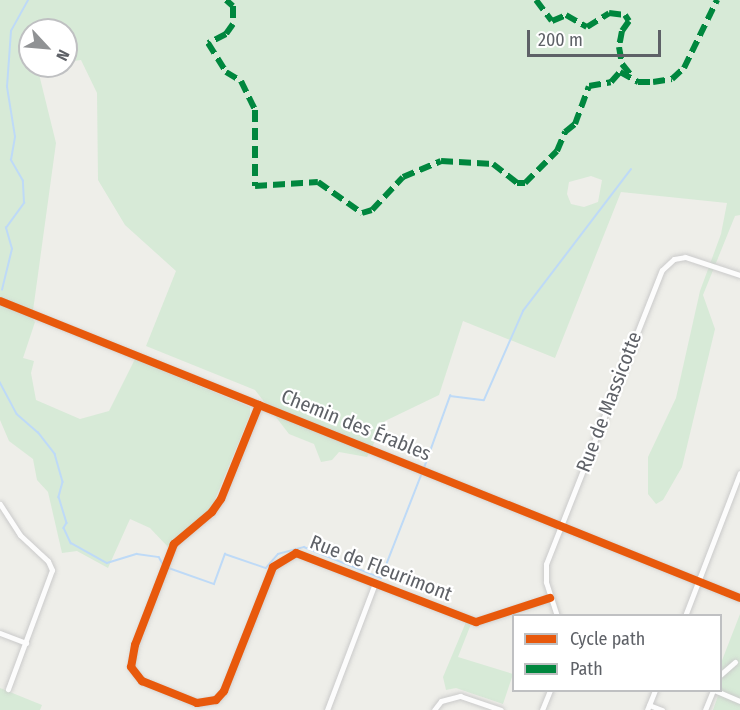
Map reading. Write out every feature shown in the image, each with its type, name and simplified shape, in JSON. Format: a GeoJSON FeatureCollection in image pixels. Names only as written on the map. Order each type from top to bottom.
{"type":"FeatureCollection","features":[{"type":"Feature","properties":{"kind":"street","name":"Rue de Massicotte"},"geometry":{"type":"LineString","coordinates":[[557,614],[550,598],[546,564],[662,270],[674,259],[685,257],[740,275]]}},
{"type":"Feature","properties":{"kind":"street","name":"Chemin des Érables"},"geometry":{"type":"LineString","coordinates":[[0,302],[740,597]]}},
{"type":"Feature","properties":{"kind":"street","name":"Rue de Fleurimont"},"geometry":{"type":"LineString","coordinates":[[259,405],[221,499],[212,512],[174,544],[135,645],[133,672],[142,681],[207,704],[224,691],[270,574],[281,559],[302,553],[476,622],[550,598]]}},
{"type":"Feature","properties":{"kind":"street"},"geometry":{"type":"LineString","coordinates":[[685,614],[740,473]]}},
{"type":"Feature","properties":{"kind":"street"},"geometry":{"type":"LineString","coordinates":[[0,504],[20,535],[48,561],[52,570],[8,689]]}},
{"type":"Feature","properties":{"kind":"street"},"geometry":{"type":"LineString","coordinates":[[327,710],[375,583]]}},
{"type":"Feature","properties":{"kind":"street"},"geometry":{"type":"LineString","coordinates":[[0,633],[26,643]]}},
{"type":"Feature","properties":{"kind":"street"},"geometry":{"type":"LineString","coordinates":[[722,673],[735,662]]}},
{"type":"Feature","properties":{"kind":"street"},"geometry":{"type":"LineString","coordinates":[[542,710],[549,692]]}},
{"type":"Feature","properties":{"kind":"street"},"geometry":{"type":"LineString","coordinates":[[654,692],[648,708],[662,710]]}},
{"type":"Feature","properties":{"kind":"street"},"geometry":{"type":"LineString","coordinates":[[705,710],[713,692]]}},
{"type":"Feature","properties":{"kind":"street"},"geometry":{"type":"LineString","coordinates":[[719,692],[740,701]]}},
{"type":"Feature","properties":{"kind":"street"},"geometry":{"type":"LineString","coordinates":[[434,710],[441,701],[460,696],[501,710]]}},
{"type":"Feature","properties":{"kind":"green space"},"geometry":{"type":"Polygon","coordinates":[[[0,0],[740,0],[740,215],[735,216],[703,295],[715,329],[682,467],[663,500],[656,504],[648,494],[648,457],[676,398],[700,291],[721,234],[727,203],[621,192],[555,358],[463,321],[439,395],[385,421],[367,457],[339,452],[332,460],[321,462],[314,444],[289,434],[255,390],[146,346],[176,271],[125,225],[98,180],[97,93],[81,60],[78,60],[78,18],[18,18],[18,78],[40,78],[56,143],[32,318],[35,322],[23,358],[34,361],[31,373],[36,400],[80,419],[109,411],[135,359],[250,407],[250,415],[212,507],[168,547],[150,528],[130,519],[108,568],[77,551],[62,553],[48,492],[37,480],[33,459],[9,441],[0,420],[0,0]],[[591,176],[569,182],[567,194],[571,204],[584,207],[598,202],[602,180],[591,176]]]}},
{"type":"Feature","properties":{"kind":"green space"},"geometry":{"type":"Polygon","coordinates":[[[740,614],[740,710],[713,710],[719,692],[722,692],[722,660],[740,614]]]}},
{"type":"Feature","properties":{"kind":"green space"},"geometry":{"type":"Polygon","coordinates":[[[466,622],[471,624],[458,657],[512,674],[503,704],[456,688],[446,690],[443,677],[466,622]]]}},
{"type":"Feature","properties":{"kind":"green space"},"geometry":{"type":"Polygon","coordinates":[[[0,688],[42,705],[40,710],[0,710],[0,688]]]}},
{"type":"Feature","properties":{"kind":"waterway"},"geometry":{"type":"LineString","coordinates":[[2,290],[12,249],[6,228],[24,203],[23,181],[11,160],[15,137],[7,87],[11,31],[28,0]]}},
{"type":"Feature","properties":{"kind":"waterway"},"geometry":{"type":"LineString","coordinates":[[424,468],[450,396],[484,400],[523,311],[631,169]]}},
{"type":"Feature","properties":{"kind":"waterway"},"geometry":{"type":"LineString","coordinates":[[0,382],[17,414],[38,432],[55,454],[63,482],[59,497],[67,523],[64,528],[71,543],[107,563],[137,554],[159,557],[163,564]]}},
{"type":"Feature","properties":{"kind":"waterway"},"geometry":{"type":"LineString","coordinates":[[166,567],[214,584],[225,554],[266,568],[278,554],[304,547],[381,578],[422,473]]}},
{"type":"Feature","properties":{"kind":"marked path"},"geometry":{"type":"LineString","coordinates":[[226,0],[233,6],[233,24],[226,34],[208,43],[226,72],[241,81],[255,110],[255,186],[318,182],[362,213],[372,210],[403,177],[441,161],[493,164],[517,183],[525,183],[557,151],[565,132],[575,124],[589,86],[611,82],[620,72],[638,82],[672,79],[684,68],[717,0]]}},
{"type":"Feature","properties":{"kind":"marked path"},"geometry":{"type":"LineString","coordinates":[[536,0],[552,21],[566,15],[587,27],[609,13],[625,15],[629,21],[622,31],[619,47],[622,64],[630,74]]}},
{"type":"Feature","properties":{"kind":"cycle path"},"geometry":{"type":"LineString","coordinates":[[0,301],[740,598]]}},
{"type":"Feature","properties":{"kind":"cycle path"},"geometry":{"type":"LineString","coordinates":[[259,405],[221,499],[212,512],[174,544],[135,645],[131,667],[142,681],[197,703],[216,700],[224,691],[273,567],[296,553],[476,622],[550,598]]}}]}
